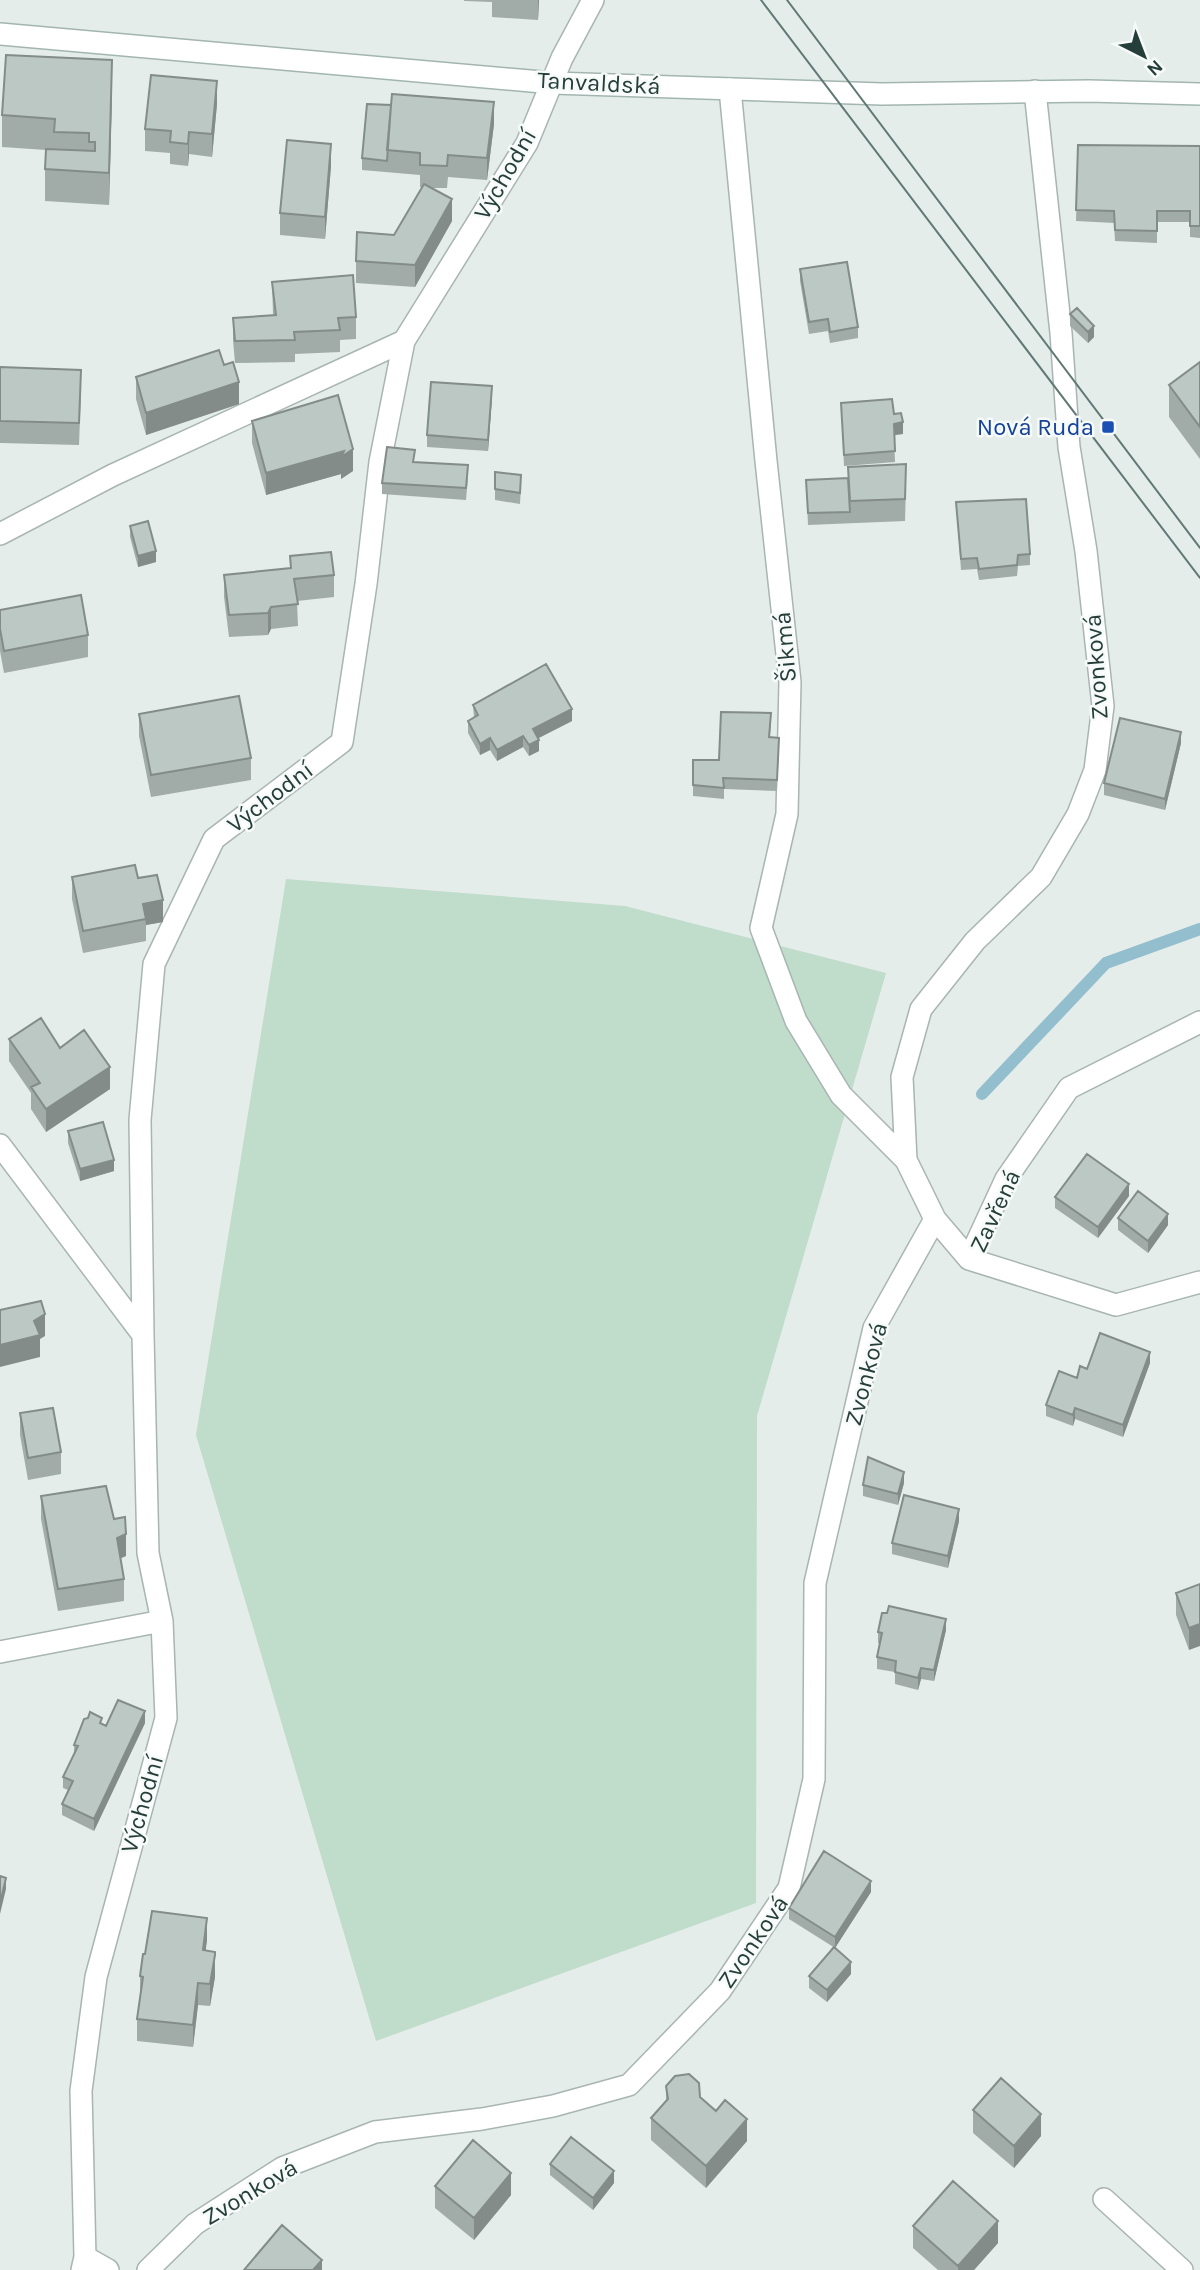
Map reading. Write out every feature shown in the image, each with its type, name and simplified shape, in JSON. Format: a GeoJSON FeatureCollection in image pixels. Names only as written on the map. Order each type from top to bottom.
{"type":"FeatureCollection","features":[{"type":"Feature","properties":{"kind":"street","name":"Východní"},"geometry":{"type":"LineString","coordinates":[[84,2263],[81,2091],[96,1978],[166,1718],[162,1621],[148,1553],[143,1335],[140,1120],[154,964],[214,839],[342,742],[366,584],[380,462],[404,341],[527,143],[562,58],[593,0]]}},
{"type":"Feature","properties":{"kind":"street","name":"Tanvaldská"},"geometry":{"type":"LineString","coordinates":[[0,34],[553,83],[883,93],[1035,91],[1200,94]]}},
{"type":"Feature","properties":{"kind":"street","name":"Šikmá"},"geometry":{"type":"LineString","coordinates":[[730,89],[764,447],[790,682],[787,814],[761,928],[796,1021],[841,1095],[905,1160]]}},
{"type":"Feature","properties":{"kind":"street","name":"Zvonková"},"geometry":{"type":"LineString","coordinates":[[969,1259],[935,1219],[905,1160],[902,1077],[921,1009],[975,941],[1041,877],[1078,814],[1095,770],[1103,706],[1086,551],[1068,435],[1061,333],[1035,91]]}},
{"type":"Feature","properties":{"kind":"street"},"geometry":{"type":"LineString","coordinates":[[0,534],[113,475],[404,341]]}},
{"type":"Feature","properties":{"kind":"street","name":"Zavřená"},"geometry":{"type":"LineString","coordinates":[[1200,1022],[1069,1088],[1006,1179],[969,1259],[1116,1305],[1200,1282]]}},
{"type":"Feature","properties":{"kind":"street"},"geometry":{"type":"LineString","coordinates":[[0,1145],[143,1335]]}},
{"type":"Feature","properties":{"kind":"street","name":"Zvonková"},"geometry":{"type":"LineString","coordinates":[[148,2270],[195,2224],[282,2168],[375,2132],[482,2119],[554,2106],[629,2085],[720,1992],[789,1888],[814,1779],[815,1583],[874,1328],[935,1219]]}},
{"type":"Feature","properties":{"kind":"street"},"geometry":{"type":"LineString","coordinates":[[0,1652],[162,1621]]}},
{"type":"Feature","properties":{"kind":"street"},"geometry":{"type":"LineString","coordinates":[[1104,2199],[1182,2270]]}},
{"type":"Feature","properties":{"kind":"street"},"geometry":{"type":"LineString","coordinates":[[84,2263],[108,2270]]}},
{"type":"Feature","properties":{"kind":"green space"},"geometry":{"type":"Polygon","coordinates":[[[286,879],[625,906],[886,973],[757,1416],[756,1903],[376,2041],[196,1435],[286,879]]]}},
{"type":"Feature","properties":{"kind":"building"},"geometry":{"type":"Polygon","coordinates":[[[6,55],[112,60],[109,173],[45,169],[46,149],[95,151],[95,142],[89,142],[89,133],[54,132],[55,119],[2,115],[6,55]]]}},
{"type":"Feature","properties":{"kind":"building"},"geometry":{"type":"Polygon","coordinates":[[[151,75],[217,81],[212,134],[189,132],[188,144],[170,142],[171,131],[145,129],[151,75]]]}},
{"type":"Feature","properties":{"kind":"building"},"geometry":{"type":"Polygon","coordinates":[[[392,94],[494,102],[487,158],[448,155],[447,166],[420,165],[420,153],[387,150],[392,94]]]}},
{"type":"Feature","properties":{"kind":"building"},"geometry":{"type":"Polygon","coordinates":[[[367,104],[391,105],[387,161],[362,158],[367,104]]]}},
{"type":"Feature","properties":{"kind":"building"},"geometry":{"type":"Polygon","coordinates":[[[287,140],[331,144],[325,217],[280,213],[287,140]]]}},
{"type":"Feature","properties":{"kind":"building"},"geometry":{"type":"Polygon","coordinates":[[[1078,145],[1200,146],[1200,226],[1190,226],[1190,211],[1157,211],[1157,231],[1115,230],[1114,211],[1076,210],[1078,145]]]}},
{"type":"Feature","properties":{"kind":"building"},"geometry":{"type":"Polygon","coordinates":[[[424,184],[452,199],[415,265],[356,261],[357,232],[394,235],[424,184]]]}},
{"type":"Feature","properties":{"kind":"building"},"geometry":{"type":"Polygon","coordinates":[[[847,262],[858,327],[830,332],[828,319],[809,322],[800,269],[847,262]]]}},
{"type":"Feature","properties":{"kind":"building"},"geometry":{"type":"Polygon","coordinates":[[[353,275],[356,317],[338,318],[340,330],[294,332],[295,340],[235,341],[233,318],[276,315],[272,282],[353,275]]]}},
{"type":"Feature","properties":{"kind":"building"},"geometry":{"type":"Polygon","coordinates":[[[1077,308],[1094,326],[1088,332],[1070,314],[1077,308]]]}},
{"type":"Feature","properties":{"kind":"building"},"geometry":{"type":"Polygon","coordinates":[[[219,350],[224,365],[233,362],[239,382],[146,413],[136,377],[219,350]]]}},
{"type":"Feature","properties":{"kind":"building"},"geometry":{"type":"Polygon","coordinates":[[[1200,362],[1200,427],[1169,385],[1200,362]]]}},
{"type":"Feature","properties":{"kind":"building"},"geometry":{"type":"Polygon","coordinates":[[[0,367],[81,370],[79,423],[0,421],[0,367]]]}},
{"type":"Feature","properties":{"kind":"building"},"geometry":{"type":"Polygon","coordinates":[[[431,382],[492,386],[488,440],[427,435],[431,382]]]}},
{"type":"Feature","properties":{"kind":"building"},"geometry":{"type":"Polygon","coordinates":[[[338,395],[353,449],[341,457],[344,451],[266,473],[252,421],[338,395]]]}},
{"type":"Feature","properties":{"kind":"building"},"geometry":{"type":"Polygon","coordinates":[[[892,399],[894,414],[901,413],[903,422],[894,424],[895,451],[844,455],[841,403],[892,399]]]}},
{"type":"Feature","properties":{"kind":"building"},"geometry":{"type":"Polygon","coordinates":[[[387,447],[415,450],[413,462],[468,465],[466,488],[382,483],[387,447]]]}},
{"type":"Feature","properties":{"kind":"building"},"geometry":{"type":"Polygon","coordinates":[[[906,464],[905,499],[850,501],[848,467],[906,464]]]}},
{"type":"Feature","properties":{"kind":"building"},"geometry":{"type":"Polygon","coordinates":[[[495,472],[521,475],[520,493],[495,489],[495,472]]]}},
{"type":"Feature","properties":{"kind":"building"},"geometry":{"type":"Polygon","coordinates":[[[848,478],[850,512],[808,513],[806,480],[848,478]]]}},
{"type":"Feature","properties":{"kind":"building"},"geometry":{"type":"Polygon","coordinates":[[[1026,499],[1030,554],[1018,555],[1017,565],[979,569],[977,558],[961,559],[956,502],[1026,499]]]}},
{"type":"Feature","properties":{"kind":"building"},"geometry":{"type":"Polygon","coordinates":[[[148,521],[156,551],[138,556],[130,526],[148,521]]]}},
{"type":"Feature","properties":{"kind":"building"},"geometry":{"type":"Polygon","coordinates":[[[331,552],[334,575],[294,579],[298,604],[271,607],[268,613],[229,615],[224,575],[291,568],[290,556],[331,552]]]}},
{"type":"Feature","properties":{"kind":"building"},"geometry":{"type":"Polygon","coordinates":[[[81,595],[88,635],[4,651],[0,610],[81,595]]]}},
{"type":"Feature","properties":{"kind":"building"},"geometry":{"type":"Polygon","coordinates":[[[546,664],[572,709],[533,729],[539,740],[529,745],[523,736],[497,750],[490,738],[480,744],[468,721],[478,715],[473,705],[546,664]]]}},
{"type":"Feature","properties":{"kind":"building"},"geometry":{"type":"Polygon","coordinates":[[[239,696],[251,758],[151,775],[139,714],[239,696]]]}},
{"type":"Feature","properties":{"kind":"building"},"geometry":{"type":"Polygon","coordinates":[[[721,712],[771,713],[769,737],[779,738],[777,780],[723,778],[724,788],[693,785],[693,760],[719,760],[721,712]]]}},
{"type":"Feature","properties":{"kind":"building"},"geometry":{"type":"Polygon","coordinates":[[[1120,718],[1181,732],[1165,799],[1104,783],[1120,718]]]}},
{"type":"Feature","properties":{"kind":"building"},"geometry":{"type":"Polygon","coordinates":[[[135,865],[138,878],[157,875],[163,900],[143,904],[146,919],[83,931],[72,877],[135,865]]]}},
{"type":"Feature","properties":{"kind":"building"},"geometry":{"type":"Polygon","coordinates":[[[41,1018],[60,1048],[84,1030],[110,1067],[46,1109],[31,1087],[40,1083],[9,1039],[41,1018]]]}},
{"type":"Feature","properties":{"kind":"building"},"geometry":{"type":"Polygon","coordinates":[[[103,1122],[114,1160],[80,1169],[68,1131],[103,1122]]]}},
{"type":"Feature","properties":{"kind":"building"},"geometry":{"type":"Polygon","coordinates":[[[1087,1154],[1129,1184],[1098,1227],[1055,1197],[1087,1154]]]}},
{"type":"Feature","properties":{"kind":"building"},"geometry":{"type":"Polygon","coordinates":[[[1138,1191],[1168,1214],[1148,1241],[1118,1218],[1138,1191]]]}},
{"type":"Feature","properties":{"kind":"building"},"geometry":{"type":"Polygon","coordinates":[[[41,1301],[45,1314],[34,1321],[40,1335],[0,1345],[0,1310],[41,1301]]]}},
{"type":"Feature","properties":{"kind":"building"},"geometry":{"type":"Polygon","coordinates":[[[1100,1333],[1150,1352],[1123,1425],[1075,1408],[1073,1415],[1046,1405],[1059,1371],[1077,1378],[1080,1366],[1087,1369],[1100,1333]]]}},
{"type":"Feature","properties":{"kind":"building"},"geometry":{"type":"Polygon","coordinates":[[[53,1408],[61,1452],[28,1458],[20,1413],[53,1408]]]}},
{"type":"Feature","properties":{"kind":"building"},"geometry":{"type":"Polygon","coordinates":[[[868,1457],[904,1472],[898,1494],[863,1485],[868,1457]]]}},
{"type":"Feature","properties":{"kind":"building"},"geometry":{"type":"Polygon","coordinates":[[[106,1486],[114,1519],[125,1517],[126,1534],[117,1538],[124,1579],[58,1589],[41,1496],[106,1486]]]}},
{"type":"Feature","properties":{"kind":"building"},"geometry":{"type":"Polygon","coordinates":[[[904,1495],[959,1509],[948,1556],[892,1543],[904,1495]]]}},
{"type":"Feature","properties":{"kind":"building"},"geometry":{"type":"Polygon","coordinates":[[[1200,1584],[1200,1624],[1189,1628],[1176,1593],[1200,1584]]]}},
{"type":"Feature","properties":{"kind":"building"},"geometry":{"type":"Polygon","coordinates":[[[889,1606],[946,1619],[934,1670],[921,1668],[918,1678],[895,1672],[896,1661],[877,1657],[882,1633],[878,1632],[882,1613],[887,1613],[889,1606]]]}},
{"type":"Feature","properties":{"kind":"building"},"geometry":{"type":"Polygon","coordinates":[[[118,1700],[145,1711],[94,1819],[62,1804],[73,1781],[63,1777],[78,1746],[74,1745],[84,1719],[88,1718],[90,1712],[102,1718],[100,1723],[106,1726],[118,1700]]]}},
{"type":"Feature","properties":{"kind":"building"},"geometry":{"type":"Polygon","coordinates":[[[824,1851],[871,1881],[835,1937],[789,1908],[824,1851]]]}},
{"type":"Feature","properties":{"kind":"building"},"geometry":{"type":"Polygon","coordinates":[[[0,1876],[6,1878],[0,1903],[0,1876]]]}},
{"type":"Feature","properties":{"kind":"building"},"geometry":{"type":"Polygon","coordinates":[[[152,1911],[207,1918],[203,1950],[215,1952],[215,1955],[210,1984],[198,1983],[193,2025],[137,2019],[143,1977],[140,1976],[143,1954],[152,1911]]]}},
{"type":"Feature","properties":{"kind":"building"},"geometry":{"type":"Polygon","coordinates":[[[834,1947],[851,1962],[827,1990],[809,1976],[834,1947]]]}},
{"type":"Feature","properties":{"kind":"building"},"geometry":{"type":"Polygon","coordinates":[[[689,2074],[699,2083],[700,2097],[716,2111],[725,2100],[747,2119],[706,2166],[651,2118],[668,2099],[666,2086],[675,2076],[689,2074]]]}},
{"type":"Feature","properties":{"kind":"building"},"geometry":{"type":"Polygon","coordinates":[[[1001,2078],[1041,2114],[1014,2146],[973,2110],[1001,2078]]]}},
{"type":"Feature","properties":{"kind":"building"},"geometry":{"type":"Polygon","coordinates":[[[571,2137],[614,2171],[593,2198],[550,2164],[571,2137]]]}},
{"type":"Feature","properties":{"kind":"building"},"geometry":{"type":"Polygon","coordinates":[[[473,2140],[511,2173],[474,2218],[435,2186],[473,2140]]]}},
{"type":"Feature","properties":{"kind":"building"},"geometry":{"type":"Polygon","coordinates":[[[953,2181],[998,2221],[958,2266],[913,2226],[953,2181]]]}},
{"type":"Feature","properties":{"kind":"building"},"geometry":{"type":"Polygon","coordinates":[[[282,2225],[322,2260],[313,2270],[244,2270],[282,2225]]]}},
{"type":"Feature","properties":{"kind":"waterway"},"geometry":{"type":"LineString","coordinates":[[982,1094],[1106,963],[1200,929]]}},
{"type":"Feature","properties":{"kind":"tram line"},"geometry":{"type":"LineString","coordinates":[[761,0],[1200,578]]}},
{"type":"Feature","properties":{"kind":"tram line"},"geometry":{"type":"LineString","coordinates":[[787,0],[1200,548]]}},
{"type":"Feature","properties":{"kind":"place","name":"Nová Ruda"},"geometry":{"type":"Point","coordinates":[1108,427]}}]}
